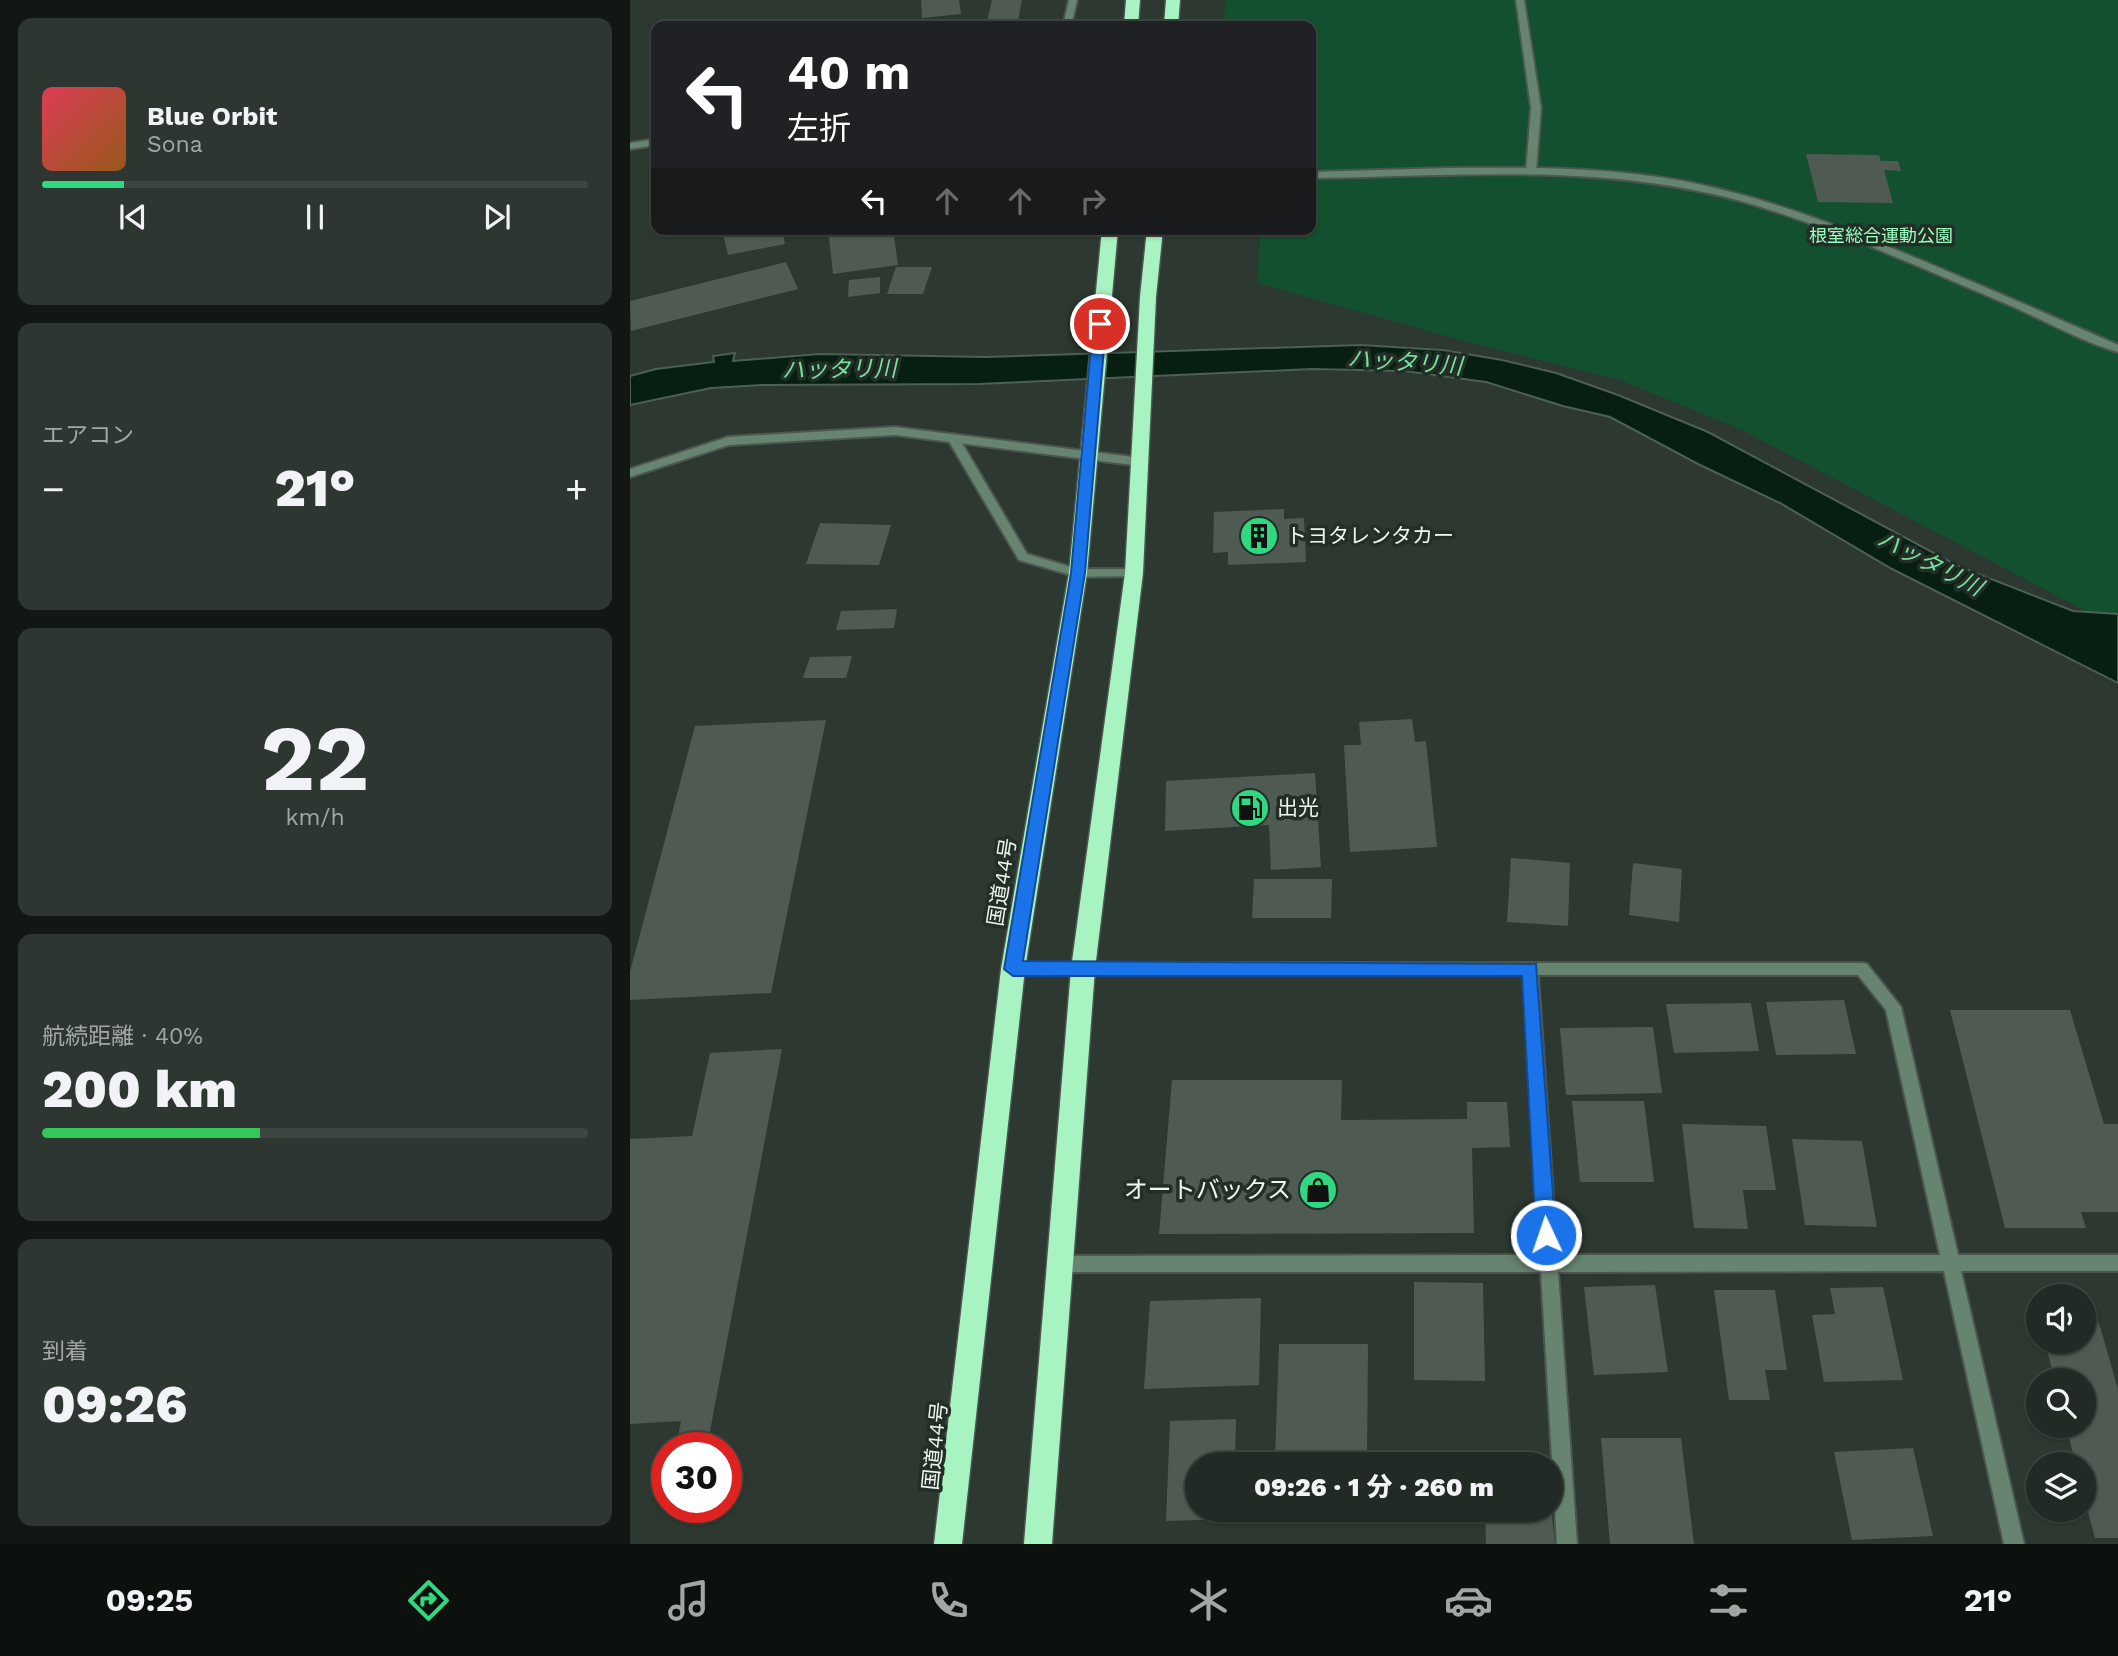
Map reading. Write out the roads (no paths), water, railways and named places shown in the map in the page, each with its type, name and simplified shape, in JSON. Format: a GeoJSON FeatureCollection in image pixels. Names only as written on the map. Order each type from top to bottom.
{"type":"FeatureCollection","features":[{"type":"Feature","properties":{"kind":"highway"},"geometry":{"type":"LineString","coordinates":[[1131,21],[1133,0]]}},
{"type":"Feature","properties":{"kind":"highway"},"geometry":{"type":"LineString","coordinates":[[1171,21],[1173,0]]}},
{"type":"Feature","properties":{"kind":"highway","name":"国道44号"},"geometry":{"type":"LineString","coordinates":[[948,1544],[1013,969],[1078,573],[1093,421],[1101,300],[1109,235]]}},
{"type":"Feature","properties":{"kind":"highway"},"geometry":{"type":"LineString","coordinates":[[1038,1544],[1083,969],[1134,573],[1148,297],[1155,235]]}},
{"type":"Feature","properties":{"kind":"street"},"geometry":{"type":"LineString","coordinates":[[1068,21],[1073,0]]}},
{"type":"Feature","properties":{"kind":"street"},"geometry":{"type":"LineString","coordinates":[[1520,0],[1536,108],[1531,172]]}},
{"type":"Feature","properties":{"kind":"street"},"geometry":{"type":"LineString","coordinates":[[630,146],[651,143]]}},
{"type":"Feature","properties":{"kind":"street"},"geometry":{"type":"LineString","coordinates":[[1316,175],[1598,173],[1678,183],[1761,203],[1826,225],[2118,349]]}},
{"type":"Feature","properties":{"kind":"street"},"geometry":{"type":"LineString","coordinates":[[630,473],[728,441],[895,431],[1141,462]]}},
{"type":"Feature","properties":{"kind":"street"},"geometry":{"type":"LineString","coordinates":[[953,438],[1023,556],[1078,573],[1134,573]]}},
{"type":"Feature","properties":{"kind":"street"},"geometry":{"type":"LineString","coordinates":[[1013,969],[1862,969],[1893,1007],[2014,1544]]}},
{"type":"Feature","properties":{"kind":"street"},"geometry":{"type":"LineString","coordinates":[[1530,969],[1567,1544]]}},
{"type":"Feature","properties":{"kind":"street"},"geometry":{"type":"LineString","coordinates":[[1061,1264],[1548,1261],[2118,1263]]}},
{"type":"Feature","properties":{"kind":"water","name":"ハッタリ川"},"geometry":{"type":"Polygon","coordinates":[[[1360,345],[1442,350],[1502,360],[1556,373],[1618,395],[1708,432],[1958,566],[2073,611],[2118,614],[2118,683],[1892,569],[1780,503],[1698,464],[1610,417],[1563,406],[1486,382],[1405,371],[1312,369],[979,384],[763,385],[711,388],[630,405],[630,376],[656,369],[714,362],[713,356],[735,353],[733,361],[819,354],[986,357],[1360,345]]]}},
{"type":"Feature","properties":{"kind":"place","name":"トヨタレンタカー"},"geometry":{"type":"Point","coordinates":[1259,536]}},
{"type":"Feature","properties":{"kind":"place","name":"出光"},"geometry":{"type":"Point","coordinates":[1250,808]}},
{"type":"Feature","properties":{"kind":"place","name":"オートバックス"},"geometry":{"type":"Point","coordinates":[1318,1190]}},
{"type":"Feature","properties":{"kind":"park label","name":"根室総合運動公園"},"geometry":{"type":"Point","coordinates":[1881,236]}}]}
